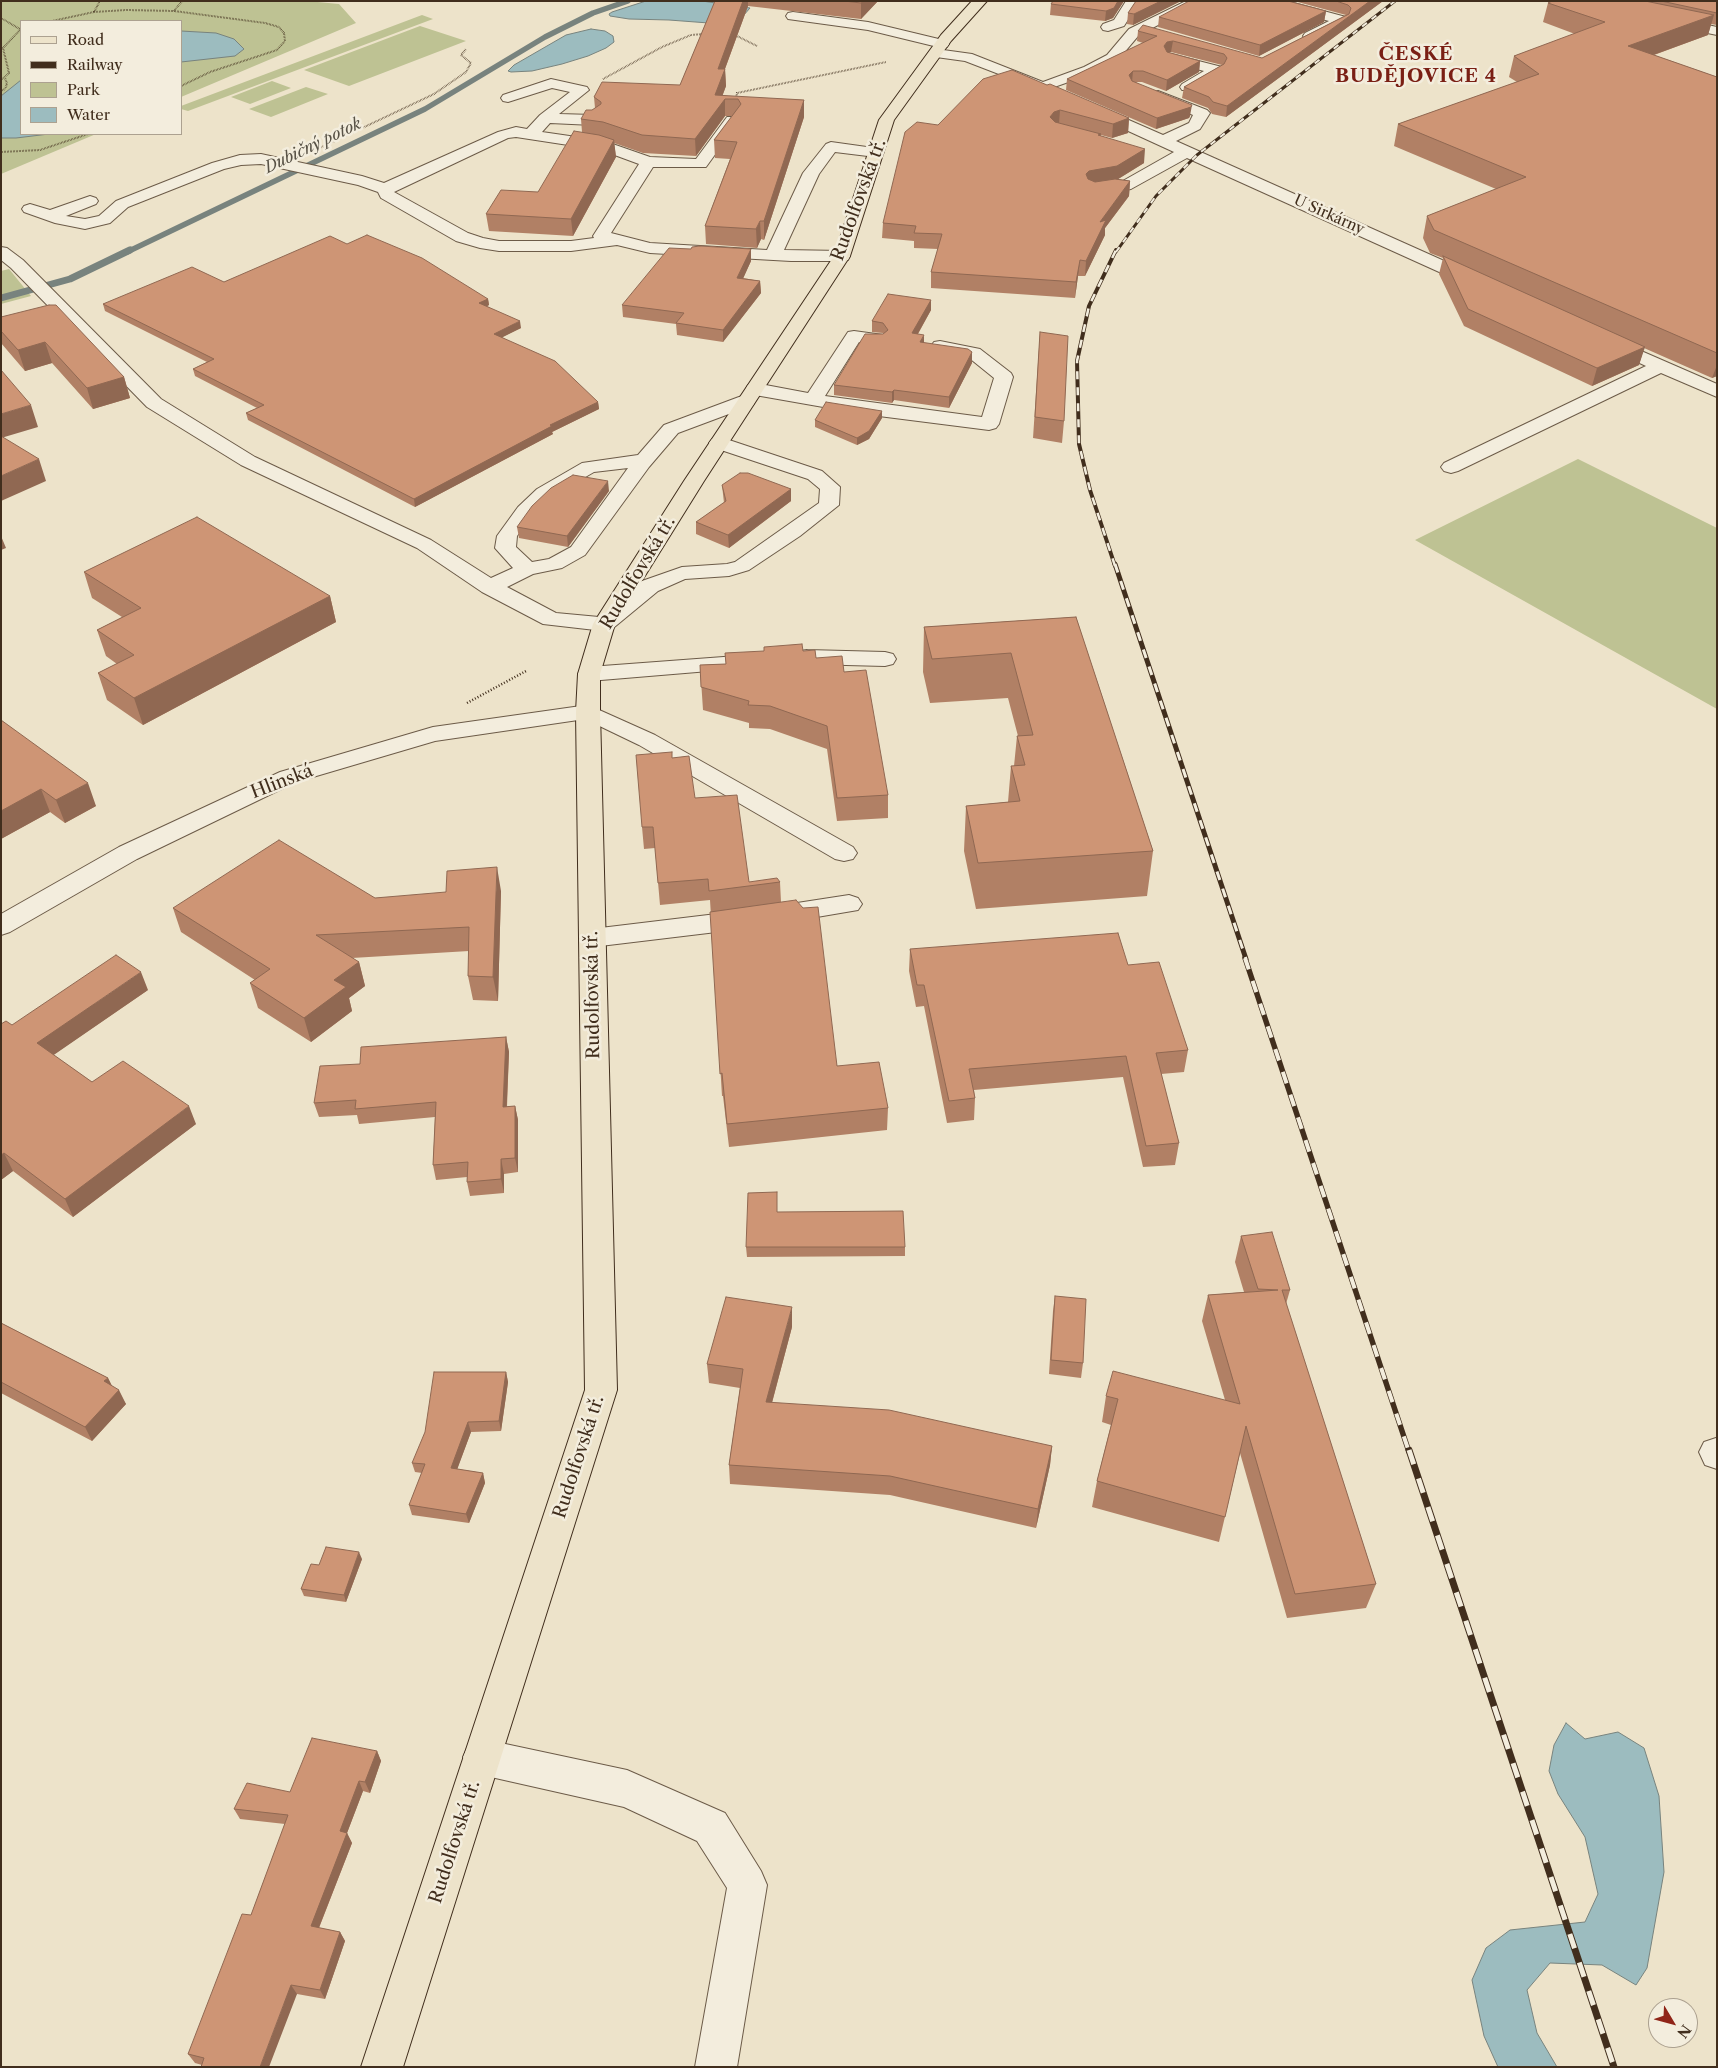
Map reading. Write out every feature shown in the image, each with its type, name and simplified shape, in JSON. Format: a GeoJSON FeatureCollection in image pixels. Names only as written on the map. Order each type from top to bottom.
{"type":"FeatureCollection","features":[{"type":"Feature","properties":{"kind":"main road","name":"Rudolfovská tř."},"geometry":{"type":"LineString","coordinates":[[382,2067],[601,1390],[588,712],[589,674],[604,624],[719,443],[842,256],[887,120],[939,48],[980,1]]}},
{"type":"Feature","properties":{"kind":"street"},"geometry":{"type":"LineString","coordinates":[[1108,27],[1119,23],[1134,1]]}},
{"type":"Feature","properties":{"kind":"street"},"geometry":{"type":"LineString","coordinates":[[1043,87],[1089,70],[1112,58],[1134,32],[1197,1]]}},
{"type":"Feature","properties":{"kind":"street"},"geometry":{"type":"LineString","coordinates":[[1269,1],[1341,20],[1301,41]]}},
{"type":"Feature","properties":{"kind":"street"},"geometry":{"type":"LineString","coordinates":[[793,16],[868,26],[987,64],[1060,95]]}},
{"type":"Feature","properties":{"kind":"street"},"geometry":{"type":"LineString","coordinates":[[1659,19],[1717,31]]}},
{"type":"Feature","properties":{"kind":"street"},"geometry":{"type":"LineString","coordinates":[[1140,29],[1159,34]]}},
{"type":"Feature","properties":{"kind":"street"},"geometry":{"type":"LineString","coordinates":[[1082,56],[1089,70]]}},
{"type":"Feature","properties":{"kind":"street"},"geometry":{"type":"LineString","coordinates":[[1166,98],[1217,70],[1171,58]]}},
{"type":"Feature","properties":{"kind":"street"},"geometry":{"type":"LineString","coordinates":[[508,98],[551,83],[582,90]]}},
{"type":"Feature","properties":{"kind":"street"},"geometry":{"type":"LineString","coordinates":[[530,135],[545,118],[582,90]]}},
{"type":"Feature","properties":{"kind":"street"},"geometry":{"type":"LineString","coordinates":[[1144,90],[1202,113],[1195,126],[1164,141]]}},
{"type":"Feature","properties":{"kind":"street","name":"U Sirkárny"},"geometry":{"type":"LineString","coordinates":[[1078,102],[1489,288]]}},
{"type":"Feature","properties":{"kind":"street"},"geometry":{"type":"LineString","coordinates":[[545,118],[593,120]]}},
{"type":"Feature","properties":{"kind":"street"},"geometry":{"type":"LineString","coordinates":[[385,189],[394,183],[415,176],[504,135],[516,132],[604,146],[648,162],[700,164],[732,120]]}},
{"type":"Feature","properties":{"kind":"street"},"geometry":{"type":"LineString","coordinates":[[1127,140],[1147,133]]}},
{"type":"Feature","properties":{"kind":"street"},"geometry":{"type":"LineString","coordinates":[[773,255],[811,173],[831,147],[876,152]]}},
{"type":"Feature","properties":{"kind":"street"},"geometry":{"type":"LineString","coordinates":[[1094,190],[1125,186],[1188,151]]}},
{"type":"Feature","properties":{"kind":"street"},"geometry":{"type":"LineString","coordinates":[[30,209],[85,224],[104,220],[122,204],[218,166],[240,160],[262,159],[298,166],[362,181],[385,189]]}},
{"type":"Feature","properties":{"kind":"street"},"geometry":{"type":"LineString","coordinates":[[648,162],[601,236],[650,248],[773,255],[842,256]]}},
{"type":"Feature","properties":{"kind":"street"},"geometry":{"type":"LineString","coordinates":[[385,189],[386,195],[462,236],[480,243],[499,246],[571,246],[616,240]]}},
{"type":"Feature","properties":{"kind":"street"},"geometry":{"type":"LineString","coordinates":[[50,216],[90,201]]}},
{"type":"Feature","properties":{"kind":"street"},"geometry":{"type":"LineString","coordinates":[[1,252],[18,264],[162,409],[248,461],[424,544],[490,587],[551,619],[604,624],[650,586],[682,573],[729,570],[742,566],[829,505],[830,488],[815,475],[719,443]]}},
{"type":"Feature","properties":{"kind":"street"},"geometry":{"type":"LineString","coordinates":[[813,398],[854,336],[877,339]]}},
{"type":"Feature","properties":{"kind":"street"},"geometry":{"type":"LineString","coordinates":[[1597,337],[1717,391]]}},
{"type":"Feature","properties":{"kind":"street"},"geometry":{"type":"LineString","coordinates":[[490,587],[526,569],[555,564],[578,551],[671,428],[751,395],[813,398],[863,408],[989,424],[1004,377],[974,353],[940,346]]}},
{"type":"Feature","properties":{"kind":"street"},"geometry":{"type":"LineString","coordinates":[[1451,467],[1660,366]]}},
{"type":"Feature","properties":{"kind":"street"},"geometry":{"type":"LineString","coordinates":[[526,569],[505,548],[507,536],[525,511],[544,493],[589,467],[645,460]]}},
{"type":"Feature","properties":{"kind":"street"},"geometry":{"type":"LineString","coordinates":[[589,674],[807,658],[885,659]]}},
{"type":"Feature","properties":{"kind":"street"},"geometry":{"type":"LineString","coordinates":[[588,712],[647,740],[844,852]]}},
{"type":"Feature","properties":{"kind":"street","name":"Hlinská"},"geometry":{"type":"LineString","coordinates":[[1,926],[128,853],[288,777],[433,734],[588,712]]}},
{"type":"Feature","properties":{"kind":"street"},"geometry":{"type":"LineString","coordinates":[[592,938],[758,918],[849,904]]}},
{"type":"Feature","properties":{"kind":"street"},"geometry":{"type":"LineString","coordinates":[[482,1757],[627,1789],[711,1827],[747,1885],[716,2067]]}},
{"type":"Feature","properties":{"kind":"path"},"geometry":{"type":"LineString","coordinates":[[94,12],[100,1]]}},
{"type":"Feature","properties":{"kind":"path"},"geometry":{"type":"LineString","coordinates":[[174,11],[182,1]]}},
{"type":"Feature","properties":{"kind":"path"},"geometry":{"type":"LineString","coordinates":[[57,20],[94,12],[126,10],[174,11],[266,23],[279,27],[284,33],[285,40],[277,50],[210,72],[182,86]]}},
{"type":"Feature","properties":{"kind":"path"},"geometry":{"type":"LineString","coordinates":[[1,18],[20,29],[3,48],[3,56],[9,67],[9,73],[1,80]]}},
{"type":"Feature","properties":{"kind":"path"},"geometry":{"type":"LineString","coordinates":[[582,90],[662,47],[690,35],[711,33]]}},
{"type":"Feature","properties":{"kind":"path"},"geometry":{"type":"LineString","coordinates":[[734,35],[757,46]]}},
{"type":"Feature","properties":{"kind":"path"},"geometry":{"type":"LineString","coordinates":[[298,166],[434,94],[466,72],[471,63],[462,54],[466,49]]}},
{"type":"Feature","properties":{"kind":"path"},"geometry":{"type":"LineString","coordinates":[[732,120],[737,93],[886,62]]}},
{"type":"Feature","properties":{"kind":"path"},"geometry":{"type":"LineString","coordinates":[[1,91],[5,89],[7,84],[4,78]]}},
{"type":"Feature","properties":{"kind":"path"},"geometry":{"type":"LineString","coordinates":[[1,152],[40,150],[85,135]]}},
{"type":"Feature","properties":{"kind":"path"},"geometry":{"type":"LineString","coordinates":[[467,703],[526,671]]}},
{"type":"Feature","properties":{"kind":"green space"},"geometry":{"type":"Polygon","coordinates":[[[1,1],[307,1],[339,4],[356,23],[182,97],[182,20],[20,20],[20,135],[94,135],[1,174],[1,1]]]}},
{"type":"Feature","properties":{"kind":"green space"},"geometry":{"type":"Polygon","coordinates":[[[422,15],[433,19],[188,111],[182,109],[182,106],[422,15]]]}},
{"type":"Feature","properties":{"kind":"green space"},"geometry":{"type":"Polygon","coordinates":[[[420,26],[466,41],[349,86],[304,70],[420,26]]]}},
{"type":"Feature","properties":{"kind":"green space"},"geometry":{"type":"Polygon","coordinates":[[[272,81],[291,88],[250,104],[231,97],[272,81]]]}},
{"type":"Feature","properties":{"kind":"green space"},"geometry":{"type":"Polygon","coordinates":[[[306,87],[328,94],[271,117],[249,109],[306,87]]]}},
{"type":"Feature","properties":{"kind":"green space"},"geometry":{"type":"Polygon","coordinates":[[[9,269],[31,296],[1,304],[1,271],[9,269]]]}},
{"type":"Feature","properties":{"kind":"green space"},"geometry":{"type":"Polygon","coordinates":[[[1578,459],[1717,528],[1717,709],[1415,540],[1578,459]]]}},
{"type":"Feature","properties":{"kind":"water"},"geometry":{"type":"Polygon","coordinates":[[[646,1],[702,1],[750,8],[743,16],[722,24],[629,19],[610,16],[609,14],[646,1]]]}},
{"type":"Feature","properties":{"kind":"water"},"geometry":{"type":"Polygon","coordinates":[[[591,29],[605,31],[613,36],[614,42],[588,56],[562,64],[532,71],[508,71],[514,65],[566,35],[591,29]]]}},
{"type":"Feature","properties":{"kind":"water"},"geometry":{"type":"Polygon","coordinates":[[[182,31],[216,33],[234,39],[244,49],[235,56],[182,62],[182,31]]]}},
{"type":"Feature","properties":{"kind":"water"},"geometry":{"type":"Polygon","coordinates":[[[20,81],[20,135],[41,135],[1,138],[1,96],[20,81]]]}},
{"type":"Feature","properties":{"kind":"water"},"geometry":{"type":"Polygon","coordinates":[[[1566,1723],[1585,1739],[1618,1732],[1644,1748],[1659,1796],[1664,1872],[1647,1968],[1636,1985],[1602,1965],[1550,1963],[1527,1990],[1537,2033],[1557,2067],[1498,2067],[1484,2036],[1472,1980],[1486,1948],[1510,1930],[1585,1922],[1598,1894],[1585,1837],[1558,1794],[1549,1771],[1554,1745],[1566,1723]]]}},
{"type":"Feature","properties":{"kind":"building"},"geometry":{"type":"Polygon","coordinates":[[[715,1],[743,1],[718,69],[725,69],[715,95],[804,100],[764,221],[760,221],[756,229],[705,226],[737,142],[714,140],[741,104],[738,99],[725,99],[695,139],[642,135],[603,122],[581,119],[586,110],[592,110],[601,104],[594,97],[602,82],[680,85],[715,1]]]}},
{"type":"Feature","properties":{"kind":"building"},"geometry":{"type":"Polygon","coordinates":[[[844,1],[862,1],[861,3],[844,1]]]}},
{"type":"Feature","properties":{"kind":"building"},"geometry":{"type":"Polygon","coordinates":[[[1053,1],[1118,1],[1114,8],[1106,11],[1051,4],[1053,1]]]}},
{"type":"Feature","properties":{"kind":"building"},"geometry":{"type":"Polygon","coordinates":[[[1136,1],[1161,1],[1134,14],[1128,13],[1136,1]]]}},
{"type":"Feature","properties":{"kind":"building"},"geometry":{"type":"Polygon","coordinates":[[[1189,1],[1288,1],[1326,11],[1260,45],[1159,17],[1189,1]]]}},
{"type":"Feature","properties":{"kind":"building"},"geometry":{"type":"Polygon","coordinates":[[[1336,1],[1370,1],[1227,106],[1213,102],[1209,97],[1184,87],[1224,64],[1227,58],[1224,54],[1173,41],[1167,42],[1164,46],[1167,52],[1200,61],[1167,80],[1143,71],[1133,71],[1129,75],[1132,81],[1192,105],[1191,107],[1157,118],[1067,79],[1157,36],[1138,31],[1143,25],[1262,58],[1349,14],[1351,8],[1348,5],[1336,1]]]}},
{"type":"Feature","properties":{"kind":"building"},"geometry":{"type":"Polygon","coordinates":[[[1552,1],[1645,1],[1714,15],[1628,46],[1717,77],[1717,353],[1434,230],[1427,216],[1526,177],[1398,124],[1539,74],[1514,56],[1605,22],[1548,3],[1552,1]]]}},
{"type":"Feature","properties":{"kind":"building"},"geometry":{"type":"Polygon","coordinates":[[[1661,1],[1717,1],[1717,13],[1661,1]]]}},
{"type":"Feature","properties":{"kind":"building"},"geometry":{"type":"Polygon","coordinates":[[[1012,70],[1129,118],[1113,124],[1060,110],[1054,112],[1050,117],[1055,122],[1101,134],[1098,135],[1145,149],[1117,166],[1089,171],[1086,174],[1088,179],[1095,182],[1115,179],[1130,181],[1100,222],[1106,220],[1086,261],[1080,260],[1076,282],[931,272],[942,234],[914,233],[916,226],[883,223],[905,132],[917,122],[938,125],[983,79],[1012,70]]]}},
{"type":"Feature","properties":{"kind":"building"},"geometry":{"type":"Polygon","coordinates":[[[574,131],[599,135],[614,140],[571,219],[486,214],[501,190],[538,192],[574,131]]]}},
{"type":"Feature","properties":{"kind":"building"},"geometry":{"type":"Polygon","coordinates":[[[367,235],[422,258],[488,299],[479,303],[520,321],[494,334],[555,361],[598,402],[550,425],[552,426],[414,499],[246,413],[264,405],[193,369],[214,359],[103,304],[192,267],[224,282],[330,236],[347,244],[367,235]]]}},
{"type":"Feature","properties":{"kind":"building"},"geometry":{"type":"Polygon","coordinates":[[[692,247],[751,249],[737,278],[760,281],[723,330],[676,323],[684,313],[622,305],[669,248],[691,249],[692,247]]]}},
{"type":"Feature","properties":{"kind":"building"},"geometry":{"type":"Polygon","coordinates":[[[1443,256],[1645,347],[1597,368],[1468,309],[1443,256]]]}},
{"type":"Feature","properties":{"kind":"building"},"geometry":{"type":"Polygon","coordinates":[[[888,294],[931,300],[912,333],[924,335],[920,342],[968,349],[972,352],[949,397],[834,385],[865,334],[883,334],[888,330],[883,323],[872,321],[888,294]]]}},
{"type":"Feature","properties":{"kind":"building"},"geometry":{"type":"Polygon","coordinates":[[[56,305],[124,377],[87,388],[45,342],[18,350],[1,331],[1,317],[56,305]]]}},
{"type":"Feature","properties":{"kind":"building"},"geometry":{"type":"Polygon","coordinates":[[[1040,332],[1068,336],[1064,421],[1035,417],[1040,332]]]}},
{"type":"Feature","properties":{"kind":"building"},"geometry":{"type":"Polygon","coordinates":[[[1,370],[31,405],[1,414],[1,370]]]}},
{"type":"Feature","properties":{"kind":"building"},"geometry":{"type":"Polygon","coordinates":[[[826,402],[882,411],[869,431],[857,438],[815,420],[826,402]]]}},
{"type":"Feature","properties":{"kind":"building"},"geometry":{"type":"Polygon","coordinates":[[[1,436],[39,459],[1,476],[1,436]]]}},
{"type":"Feature","properties":{"kind":"building"},"geometry":{"type":"Polygon","coordinates":[[[740,473],[748,473],[791,489],[728,535],[696,522],[726,501],[722,485],[740,473]]]}},
{"type":"Feature","properties":{"kind":"building"},"geometry":{"type":"Polygon","coordinates":[[[573,475],[608,481],[567,536],[517,527],[532,506],[551,488],[573,475]]]}},
{"type":"Feature","properties":{"kind":"building"},"geometry":{"type":"Polygon","coordinates":[[[197,517],[330,596],[134,698],[98,673],[134,655],[97,630],[141,608],[84,572],[197,517]]]}},
{"type":"Feature","properties":{"kind":"building"},"geometry":{"type":"Polygon","coordinates":[[[1076,617],[1153,851],[978,863],[966,806],[1020,801],[1011,766],[1025,765],[1017,736],[1033,735],[1011,653],[932,659],[924,627],[1076,617]]]}},
{"type":"Feature","properties":{"kind":"building"},"geometry":{"type":"Polygon","coordinates":[[[802,644],[803,651],[815,650],[816,658],[842,656],[844,672],[866,670],[888,795],[837,798],[827,726],[770,706],[748,705],[749,701],[701,687],[700,665],[726,664],[725,653],[764,651],[764,647],[802,644]]]}},
{"type":"Feature","properties":{"kind":"building"},"geometry":{"type":"Polygon","coordinates":[[[1,720],[88,783],[56,800],[41,789],[1,811],[1,720]]]}},
{"type":"Feature","properties":{"kind":"building"},"geometry":{"type":"Polygon","coordinates":[[[672,752],[672,758],[689,756],[695,798],[737,795],[749,882],[777,878],[780,882],[709,891],[708,879],[658,883],[653,827],[642,827],[636,755],[672,752]]]}},
{"type":"Feature","properties":{"kind":"building"},"geometry":{"type":"Polygon","coordinates":[[[279,840],[375,898],[446,892],[447,871],[497,867],[493,977],[468,976],[469,927],[316,935],[359,962],[334,980],[346,987],[304,1018],[250,983],[270,969],[173,908],[279,840]]]}},
{"type":"Feature","properties":{"kind":"building"},"geometry":{"type":"Polygon","coordinates":[[[796,900],[803,908],[818,907],[837,1066],[879,1062],[888,1108],[727,1124],[722,1073],[720,1074],[710,912],[796,900]]]}},
{"type":"Feature","properties":{"kind":"building"},"geometry":{"type":"Polygon","coordinates":[[[1118,933],[1128,965],[1159,962],[1188,1050],[1156,1053],[1179,1143],[1146,1146],[1126,1056],[969,1069],[975,1098],[949,1101],[924,985],[917,985],[910,949],[1118,933]]]}},
{"type":"Feature","properties":{"kind":"building"},"geometry":{"type":"Polygon","coordinates":[[[116,955],[141,972],[37,1043],[92,1082],[123,1061],[189,1106],[65,1199],[4,1153],[1,1155],[1,1024],[6,1021],[12,1025],[116,955]]]}},
{"type":"Feature","properties":{"kind":"building"},"geometry":{"type":"Polygon","coordinates":[[[506,1037],[503,1107],[515,1106],[515,1158],[501,1159],[501,1179],[467,1182],[468,1162],[433,1165],[436,1102],[355,1109],[356,1100],[314,1103],[320,1066],[360,1064],[361,1047],[506,1037]]]}},
{"type":"Feature","properties":{"kind":"building"},"geometry":{"type":"Polygon","coordinates":[[[777,1192],[777,1212],[903,1211],[905,1247],[746,1247],[748,1193],[777,1192]]]}},
{"type":"Feature","properties":{"kind":"building"},"geometry":{"type":"Polygon","coordinates":[[[1272,1232],[1290,1290],[1282,1290],[1376,1584],[1295,1594],[1246,1426],[1225,1517],[1097,1481],[1118,1399],[1106,1396],[1113,1371],[1240,1404],[1208,1295],[1278,1290],[1258,1289],[1241,1236],[1272,1232]]]}},
{"type":"Feature","properties":{"kind":"building"},"geometry":{"type":"Polygon","coordinates":[[[1055,1296],[1086,1299],[1083,1363],[1051,1360],[1055,1296]]]}},
{"type":"Feature","properties":{"kind":"building"},"geometry":{"type":"Polygon","coordinates":[[[726,1297],[792,1307],[766,1402],[889,1410],[1052,1446],[1038,1509],[890,1476],[729,1465],[743,1369],[707,1364],[726,1297]]]}},
{"type":"Feature","properties":{"kind":"building"},"geometry":{"type":"Polygon","coordinates":[[[1,1323],[108,1378],[104,1381],[119,1390],[85,1427],[1,1382],[1,1323]]]}},
{"type":"Feature","properties":{"kind":"building"},"geometry":{"type":"Polygon","coordinates":[[[434,1372],[506,1372],[499,1421],[468,1422],[451,1468],[483,1473],[466,1514],[409,1505],[425,1464],[412,1463],[425,1432],[434,1372]]]}},
{"type":"Feature","properties":{"kind":"building"},"geometry":{"type":"Polygon","coordinates":[[[326,1547],[359,1552],[344,1595],[301,1589],[311,1564],[319,1565],[326,1547]]]}},
{"type":"Feature","properties":{"kind":"building"},"geometry":{"type":"Polygon","coordinates":[[[312,1738],[377,1751],[365,1782],[359,1781],[340,1831],[347,1833],[311,1926],[340,1932],[320,1990],[291,1985],[260,2067],[201,2067],[204,2058],[188,2054],[242,1914],[251,1915],[288,1815],[234,1809],[247,1783],[290,1792],[312,1738]]]}},
{"type":"Feature","properties":{"kind":"waterway","name":"Dubičný potok"},"geometry":{"type":"LineString","coordinates":[[127,252],[425,109],[545,37],[593,13],[628,1]]}},
{"type":"Feature","properties":{"kind":"waterway","name":"Dubičný potok"},"geometry":{"type":"LineString","coordinates":[[1,298],[70,279],[130,250]]}},
{"type":"Feature","properties":{"kind":"railway"},"geometry":{"type":"LineString","coordinates":[[1116,252],[1156,196],[1197,155],[1395,1]]}},
{"type":"Feature","properties":{"kind":"railway"},"geometry":{"type":"LineString","coordinates":[[1115,566],[1090,490],[1079,444],[1077,361],[1089,306],[1116,250]]}},
{"type":"Feature","properties":{"kind":"railway"},"geometry":{"type":"LineString","coordinates":[[1115,564],[1246,959]]}},
{"type":"Feature","properties":{"kind":"railway"},"geometry":{"type":"LineString","coordinates":[[1245,958],[1409,1452]]}},
{"type":"Feature","properties":{"kind":"railway"},"geometry":{"type":"LineString","coordinates":[[1409,1450],[1614,2067]]}},
{"type":"Feature","properties":{"kind":"district","name":"ČESKÉ BUDĚJOVICE 4"},"geometry":{"type":"Point","coordinates":[1416,66]}}]}
